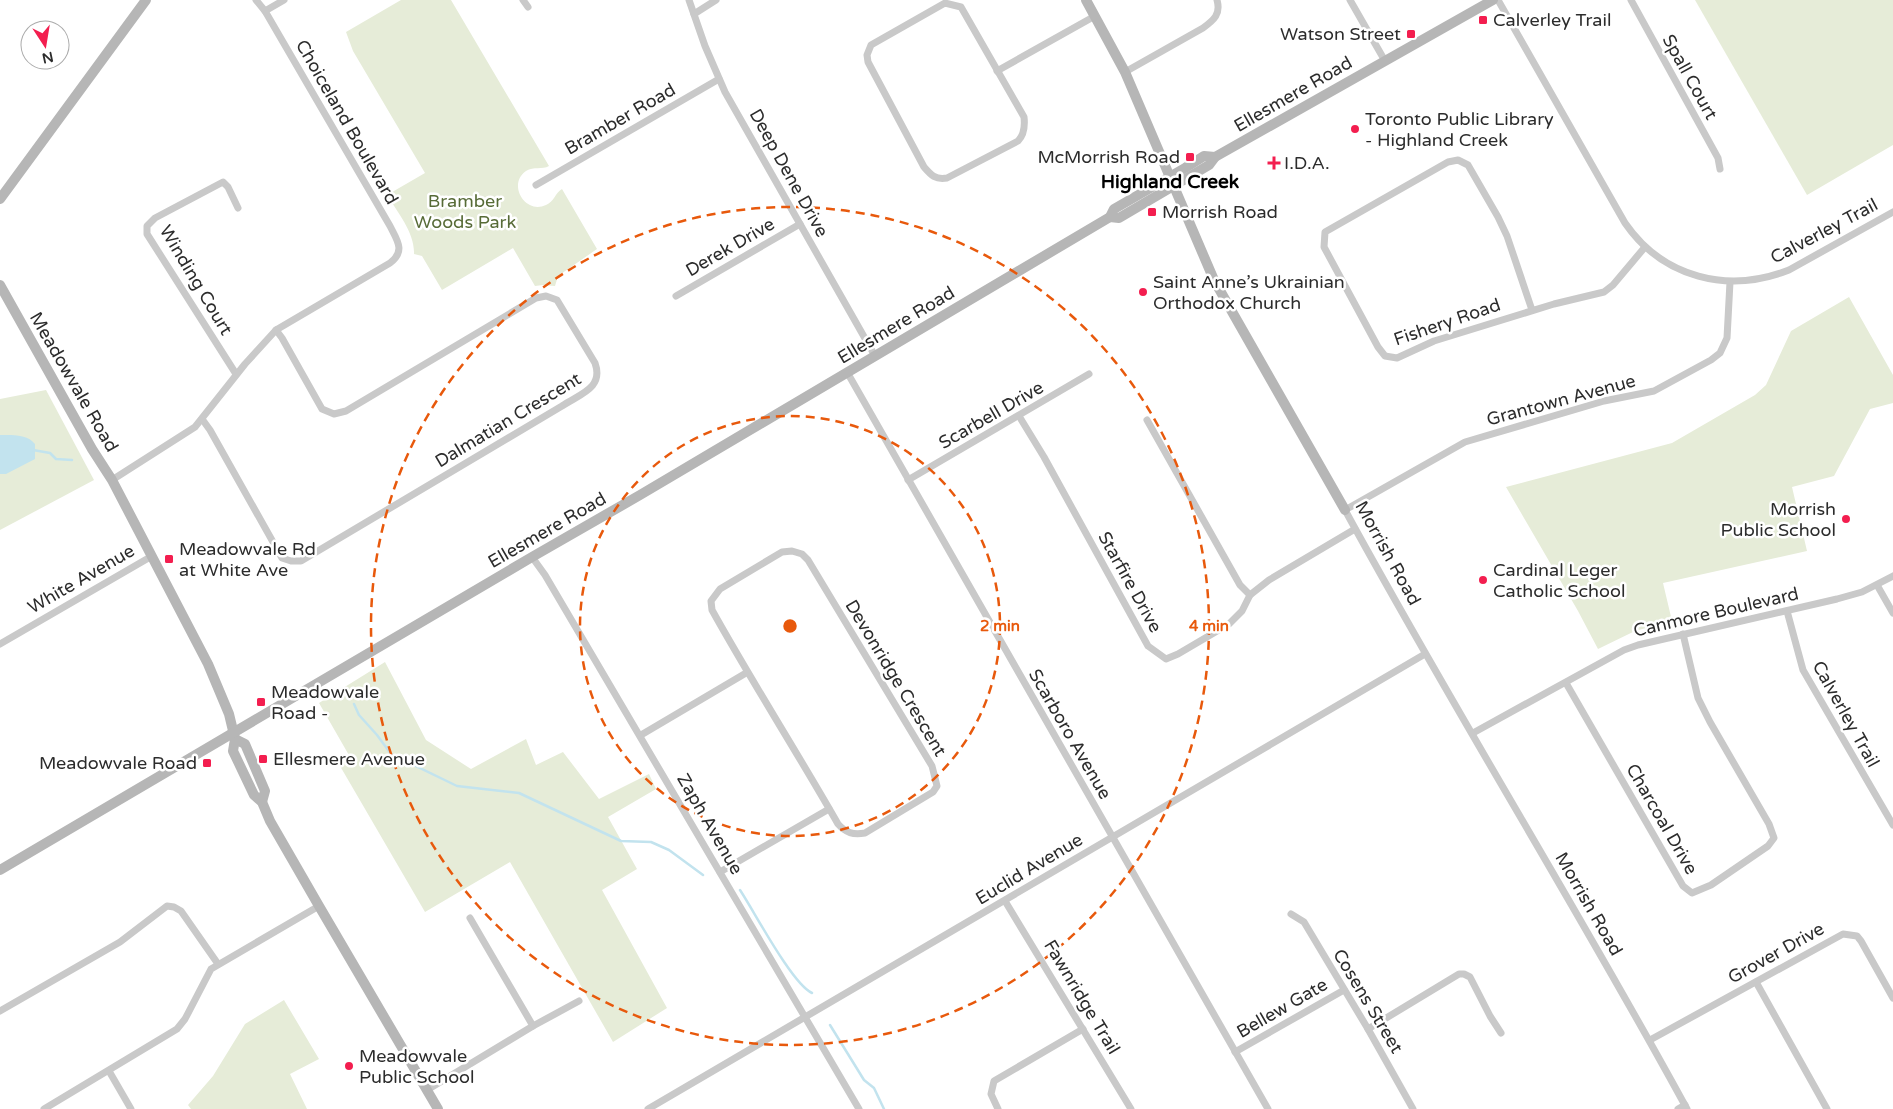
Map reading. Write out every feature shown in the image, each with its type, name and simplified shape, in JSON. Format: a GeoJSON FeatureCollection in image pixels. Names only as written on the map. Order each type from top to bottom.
{"type":"FeatureCollection","features":[{"type":"Feature","properties":{"kind":"main road"},"geometry":{"type":"LineString","coordinates":[[0,199],[146,0]]}},
{"type":"Feature","properties":{"kind":"main road","name":"Morrish Road"},"geometry":{"type":"LineString","coordinates":[[1086,0],[1125,72],[1214,280],[1345,510]]}},
{"type":"Feature","properties":{"kind":"main road","name":"Ellesmere Road"},"geometry":{"type":"LineString","coordinates":[[0,870],[234,736],[532,557],[1110,217],[1114,209],[1172,180],[1204,156],[1215,157],[1493,0]]}},
{"type":"Feature","properties":{"kind":"main road","name":"Meadowvale Road"},"geometry":{"type":"LineString","coordinates":[[0,285],[92,449],[112,480],[208,664],[229,714],[234,736],[233,751],[254,795],[262,802],[270,821],[318,906],[438,1109]]}},
{"type":"Feature","properties":{"kind":"street","name":"Choiceland Boulevard"},"geometry":{"type":"LineString","coordinates":[[112,480],[195,427],[236,374],[276,330],[390,263],[397,256],[400,248],[390,226],[265,11],[256,0]]}},
{"type":"Feature","properties":{"kind":"street"},"geometry":{"type":"LineString","coordinates":[[265,11],[284,0]]}},
{"type":"Feature","properties":{"kind":"street"},"geometry":{"type":"LineString","coordinates":[[523,0],[528,7]]}},
{"type":"Feature","properties":{"kind":"street","name":"Deep Dene Drive"},"geometry":{"type":"LineString","coordinates":[[689,0],[705,46],[725,92],[875,356]]}},
{"type":"Feature","properties":{"kind":"street"},"geometry":{"type":"LineString","coordinates":[[694,14],[716,0]]}},
{"type":"Feature","properties":{"kind":"street"},"geometry":{"type":"LineString","coordinates":[[1125,72],[1203,28],[1213,20],[1218,12],[1217,0]]}},
{"type":"Feature","properties":{"kind":"street"},"geometry":{"type":"LineString","coordinates":[[1350,0],[1385,61]]}},
{"type":"Feature","properties":{"kind":"street","name":"Calverley Trail"},"geometry":{"type":"LineString","coordinates":[[1498,0],[1617,211],[1632,234],[1661,259],[1696,276],[1730,282],[1758,279],[1789,270],[1893,212]]}},
{"type":"Feature","properties":{"kind":"street","name":"Spall Court"},"geometry":{"type":"LineString","coordinates":[[1631,0],[1718,158],[1720,169]]}},
{"type":"Feature","properties":{"kind":"street"},"geometry":{"type":"LineString","coordinates":[[945,3],[961,7],[997,71],[1024,118],[1025,126],[1021,138],[947,178],[939,180],[932,176],[924,167],[868,62],[867,55],[871,44],[945,3]]}},
{"type":"Feature","properties":{"kind":"street"},"geometry":{"type":"LineString","coordinates":[[997,71],[1095,16]]}},
{"type":"Feature","properties":{"kind":"street","name":"Bramber Road"},"geometry":{"type":"LineString","coordinates":[[536,185],[719,79]]}},
{"type":"Feature","properties":{"kind":"street","name":"Fishery Road"},"geometry":{"type":"LineString","coordinates":[[1532,310],[1507,236],[1468,165],[1458,160],[1448,162],[1325,232],[1324,247],[1378,347],[1385,356],[1397,358],[1434,341],[1532,310],[1604,292],[1613,285],[1646,247]]}},
{"type":"Feature","properties":{"kind":"street","name":"Winding Court"},"geometry":{"type":"LineString","coordinates":[[236,374],[147,234],[147,226],[155,218],[223,182],[228,187],[238,208]]}},
{"type":"Feature","properties":{"kind":"street","name":"Derek Drive"},"geometry":{"type":"LineString","coordinates":[[676,296],[800,224]]}},
{"type":"Feature","properties":{"kind":"street","name":"Grantown Avenue"},"geometry":{"type":"LineString","coordinates":[[1345,510],[1465,442],[1604,401],[1654,390],[1711,360],[1720,353],[1727,338],[1730,282]]}},
{"type":"Feature","properties":{"kind":"street","name":"Dalmatian Crescent"},"geometry":{"type":"LineString","coordinates":[[202,419],[282,558],[300,561],[584,392],[598,380],[595,363],[557,300],[551,297],[536,298],[346,411],[334,414],[322,409],[276,330]]}},
{"type":"Feature","properties":{"kind":"street","name":"Scarboro Avenue"},"geometry":{"type":"LineString","coordinates":[[847,372],[1268,1109]]}},
{"type":"Feature","properties":{"kind":"street","name":"Scarbell Drive"},"geometry":{"type":"LineString","coordinates":[[908,480],[1089,374]]}},
{"type":"Feature","properties":{"kind":"street","name":"Starfire Drive"},"geometry":{"type":"LineString","coordinates":[[1019,416],[1044,457],[1148,646],[1154,652],[1166,658],[1178,654],[1229,624],[1242,611],[1250,595],[1269,580],[1355,529]]}},
{"type":"Feature","properties":{"kind":"street"},"geometry":{"type":"LineString","coordinates":[[1147,420],[1240,585],[1250,595]]}},
{"type":"Feature","properties":{"kind":"street","name":"Morrish Road"},"geometry":{"type":"LineString","coordinates":[[1345,510],[1425,654],[1650,1040],[1686,1107]]}},
{"type":"Feature","properties":{"kind":"street","name":"Devonridge Crescent"},"geometry":{"type":"LineString","coordinates":[[792,551],[802,554],[808,560],[908,725],[935,772],[937,786],[933,792],[865,833],[856,834],[843,830],[746,672],[712,610],[711,601],[720,589],[782,552],[792,551]]}},
{"type":"Feature","properties":{"kind":"street","name":"White Avenue"},"geometry":{"type":"LineString","coordinates":[[0,644],[152,556]]}},
{"type":"Feature","properties":{"kind":"street","name":"Zaph Avenue"},"geometry":{"type":"LineString","coordinates":[[532,557],[545,575],[641,735],[860,1109]]}},
{"type":"Feature","properties":{"kind":"street","name":"Canmore Boulevard"},"geometry":{"type":"LineString","coordinates":[[1472,733],[1624,650],[1652,641],[1850,596],[1893,576]]}},
{"type":"Feature","properties":{"kind":"street"},"geometry":{"type":"LineString","coordinates":[[1877,585],[1893,613]]}},
{"type":"Feature","properties":{"kind":"street","name":"Calverley Trail"},"geometry":{"type":"LineString","coordinates":[[1787,611],[1803,670],[1893,826]]}},
{"type":"Feature","properties":{"kind":"street","name":"Charcoal Drive"},"geometry":{"type":"LineString","coordinates":[[1566,683],[1683,886],[1692,892],[1711,885],[1768,846],[1774,838],[1769,824],[1698,698],[1683,634]]}},
{"type":"Feature","properties":{"kind":"street","name":"Euclid Avenue"},"geometry":{"type":"LineString","coordinates":[[648,1109],[1425,654]]}},
{"type":"Feature","properties":{"kind":"street"},"geometry":{"type":"LineString","coordinates":[[641,735],[746,672]]}},
{"type":"Feature","properties":{"kind":"street"},"geometry":{"type":"LineString","coordinates":[[720,872],[829,809]]}},
{"type":"Feature","properties":{"kind":"street","name":"Fawnridge Trail"},"geometry":{"type":"LineString","coordinates":[[1006,901],[1131,1109]]}},
{"type":"Feature","properties":{"kind":"street"},"geometry":{"type":"LineString","coordinates":[[0,1011],[120,942],[167,906],[181,911],[218,964]]}},
{"type":"Feature","properties":{"kind":"street"},"geometry":{"type":"LineString","coordinates":[[44,1109],[177,1029],[185,1019],[211,969],[318,906]]}},
{"type":"Feature","properties":{"kind":"street","name":"Cosens Street"},"geometry":{"type":"LineString","coordinates":[[1291,914],[1304,922],[1413,1109]]}},
{"type":"Feature","properties":{"kind":"street"},"geometry":{"type":"LineString","coordinates":[[470,918],[533,1026]]}},
{"type":"Feature","properties":{"kind":"street","name":"Grover Drive"},"geometry":{"type":"LineString","coordinates":[[1650,1040],[1838,936],[1851,934],[1857,936],[1893,998]]}},
{"type":"Feature","properties":{"kind":"street"},"geometry":{"type":"LineString","coordinates":[[1368,1029],[1459,974],[1464,974],[1470,977],[1501,1033]]}},
{"type":"Feature","properties":{"kind":"street"},"geometry":{"type":"LineString","coordinates":[[1756,982],[1828,1109]]}},
{"type":"Feature","properties":{"kind":"street","name":"Bellew Gate"},"geometry":{"type":"LineString","coordinates":[[1235,1052],[1344,990]]}},
{"type":"Feature","properties":{"kind":"street"},"geometry":{"type":"LineString","coordinates":[[427,1090],[533,1026],[579,1001]]}},
{"type":"Feature","properties":{"kind":"street"},"geometry":{"type":"LineString","coordinates":[[998,1109],[991,1094],[994,1081],[1083,1029]]}},
{"type":"Feature","properties":{"kind":"street"},"geometry":{"type":"LineString","coordinates":[[109,1071],[131,1109]]}},
{"type":"Feature","properties":{"kind":"street"},"geometry":{"type":"LineString","coordinates":[[1678,1109],[1686,1107]]}},
{"type":"Feature","properties":{"kind":"green space","name":"Bramber Woods Park"},"geometry":{"type":"Polygon","coordinates":[[[401,0],[451,0],[549,166],[526,171],[518,183],[521,197],[531,206],[538,207],[549,204],[562,189],[597,249],[558,276],[555,286],[535,286],[513,248],[442,290],[422,256],[414,254],[414,246],[409,231],[387,195],[425,173],[353,51],[346,32],[401,0]]]}},
{"type":"Feature","properties":{"kind":"green space"},"geometry":{"type":"Polygon","coordinates":[[[1695,0],[1893,0],[1893,145],[1807,195],[1695,0]]]}},
{"type":"Feature","properties":{"kind":"green space"},"geometry":{"type":"Polygon","coordinates":[[[1849,297],[1893,375],[1893,403],[1870,409],[1834,476],[1792,487],[1807,551],[1663,583],[1672,621],[1635,631],[1598,649],[1506,487],[1672,443],[1755,395],[1766,385],[1791,331],[1849,297]]]}},
{"type":"Feature","properties":{"kind":"green space"},"geometry":{"type":"Polygon","coordinates":[[[46,390],[94,480],[0,530],[0,399],[46,390]]]}},
{"type":"Feature","properties":{"kind":"green space"},"geometry":{"type":"Polygon","coordinates":[[[385,662],[426,740],[471,769],[526,739],[536,765],[563,752],[599,799],[649,774],[656,789],[608,817],[637,869],[602,890],[667,1008],[613,1042],[510,862],[425,912],[340,766],[350,757],[319,703],[385,662]]]}},
{"type":"Feature","properties":{"kind":"green space"},"geometry":{"type":"Polygon","coordinates":[[[284,1000],[319,1059],[290,1074],[307,1109],[191,1109],[188,1105],[213,1076],[245,1024],[284,1000]]]}},
{"type":"Feature","properties":{"kind":"water"},"geometry":{"type":"Polygon","coordinates":[[[0,435],[28,438],[35,444],[35,459],[6,474],[0,474],[0,435]]]}},
{"type":"Feature","properties":{"kind":"waterway"},"geometry":{"type":"LineString","coordinates":[[33,450],[50,453],[56,459],[72,460]]}},
{"type":"Feature","properties":{"kind":"waterway"},"geometry":{"type":"LineString","coordinates":[[354,704],[359,715],[391,754],[457,786],[519,793],[621,841],[651,842],[669,850],[703,875]]}},
{"type":"Feature","properties":{"kind":"waterway"},"geometry":{"type":"LineString","coordinates":[[740,890],[784,962],[794,976],[812,993]]}},
{"type":"Feature","properties":{"kind":"waterway"},"geometry":{"type":"LineString","coordinates":[[830,1025],[864,1080],[874,1088],[884,1109]]}},
{"type":"Feature","properties":{"kind":"place","name":"Calverley Trail"},"geometry":{"type":"Point","coordinates":[1483,20]}},
{"type":"Feature","properties":{"kind":"place","name":"Watson Street"},"geometry":{"type":"Point","coordinates":[1411,34]}},
{"type":"Feature","properties":{"kind":"place","name":"Toronto Public Library - Highland Creek"},"geometry":{"type":"Point","coordinates":[1355,129]}},
{"type":"Feature","properties":{"kind":"place","name":"McMorrish Road"},"geometry":{"type":"Point","coordinates":[1190,157]}},
{"type":"Feature","properties":{"kind":"place","name":"I.D.A."},"geometry":{"type":"Point","coordinates":[1274,163]}},
{"type":"Feature","properties":{"kind":"place","name":"Morrish Road"},"geometry":{"type":"Point","coordinates":[1152,212]}},
{"type":"Feature","properties":{"kind":"place","name":"Saint Anne’s Ukrainian Orthodox Church"},"geometry":{"type":"Point","coordinates":[1143,292]}},
{"type":"Feature","properties":{"kind":"place","name":"Morrish Public School"},"geometry":{"type":"Point","coordinates":[1846,519]}},
{"type":"Feature","properties":{"kind":"place","name":"Meadowvale Rd at White Ave"},"geometry":{"type":"Point","coordinates":[169,559]}},
{"type":"Feature","properties":{"kind":"place","name":"Cardinal Leger Catholic School"},"geometry":{"type":"Point","coordinates":[1483,580]}},
{"type":"Feature","properties":{"kind":"place","name":"Meadowvale Road -"},"geometry":{"type":"Point","coordinates":[261,702]}},
{"type":"Feature","properties":{"kind":"place","name":"Ellesmere Avenue"},"geometry":{"type":"Point","coordinates":[263,759]}},
{"type":"Feature","properties":{"kind":"place","name":"Meadowvale Road"},"geometry":{"type":"Point","coordinates":[207,763]}},
{"type":"Feature","properties":{"kind":"place","name":"Meadowvale Public School"},"geometry":{"type":"Point","coordinates":[349,1066]}},
{"type":"Feature","properties":{"kind":"district","name":"Highland Creek"},"geometry":{"type":"Point","coordinates":[1170,182]}}]}
